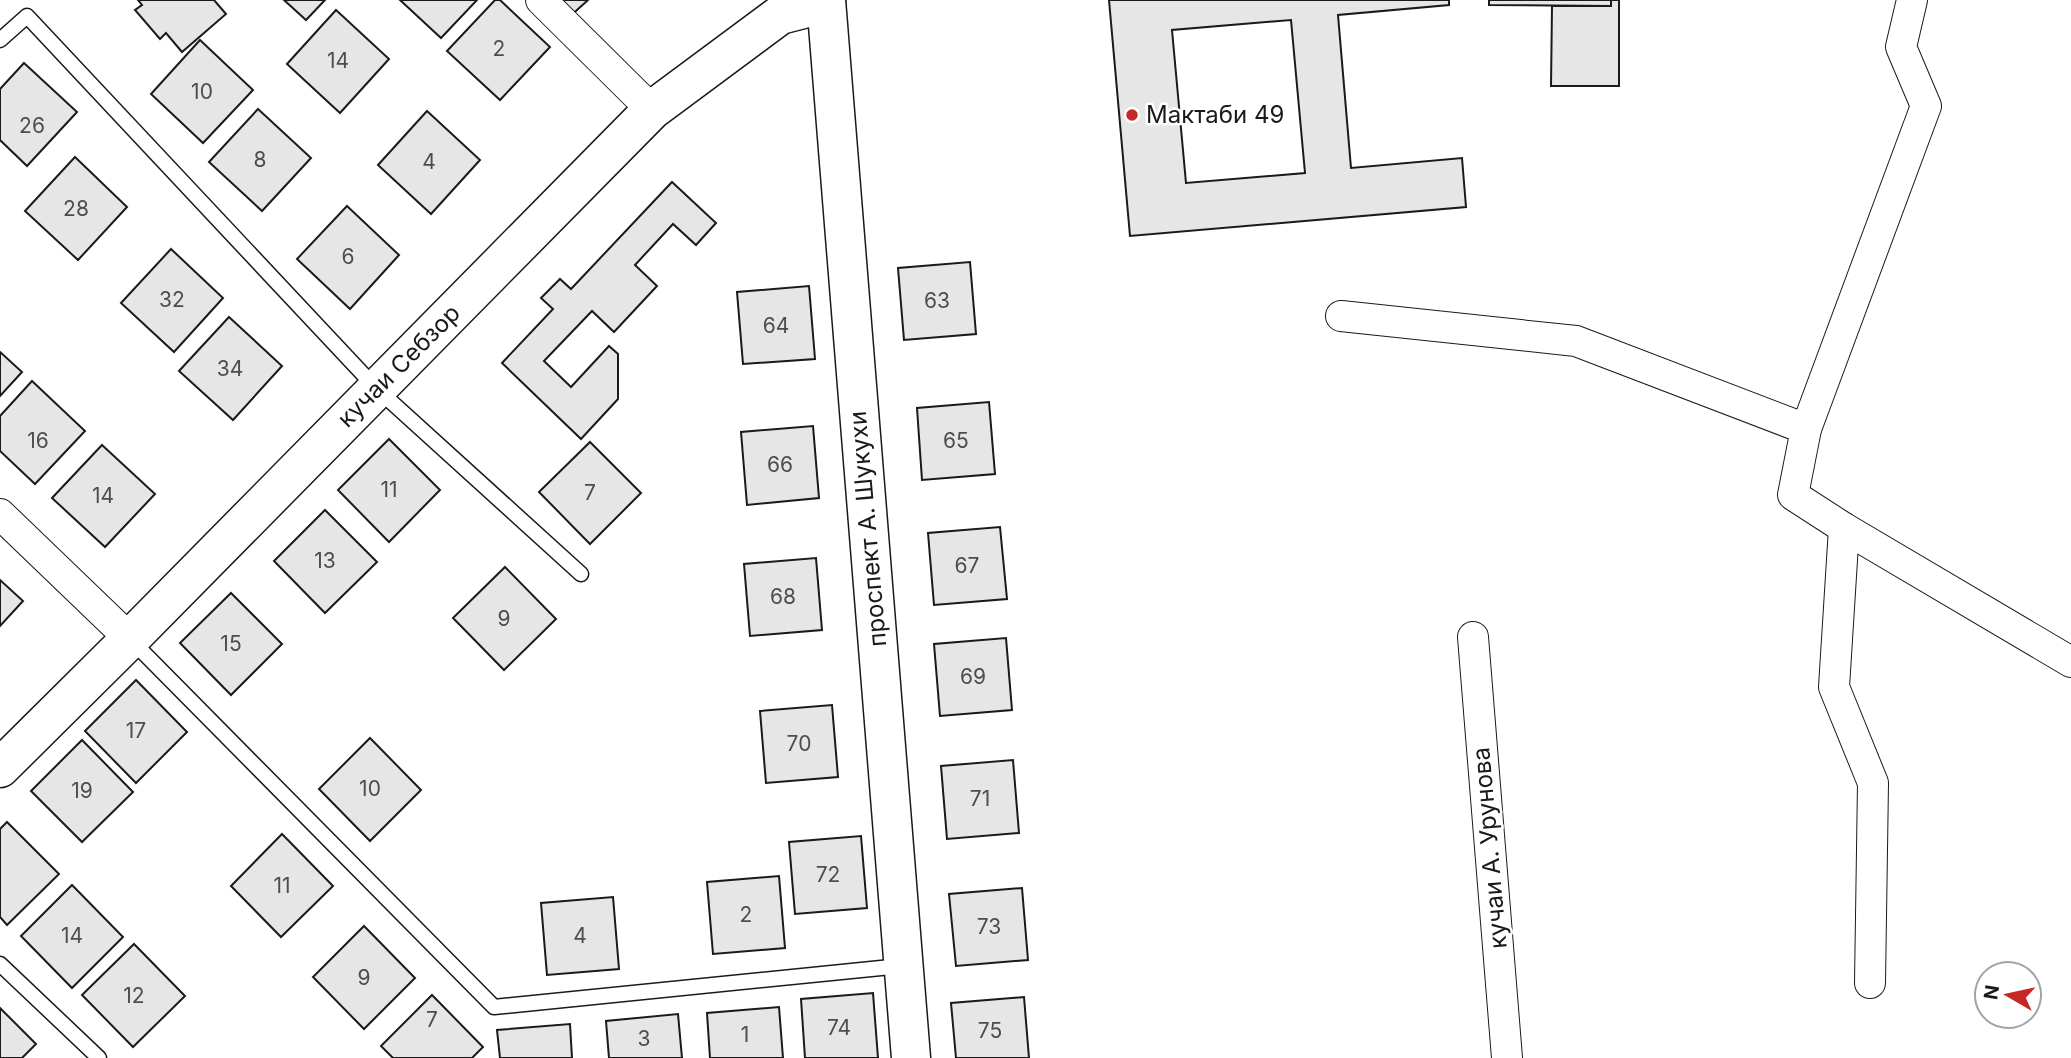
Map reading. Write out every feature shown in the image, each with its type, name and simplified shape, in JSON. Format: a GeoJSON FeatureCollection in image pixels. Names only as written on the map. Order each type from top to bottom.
{"type":"FeatureCollection","features":[{"type":"Feature","properties":{"kind":"main road","name":"кучаи Себзор"},"geometry":{"type":"LineString","coordinates":[[0,768],[652,110],[780,15],[826,1]]}},
{"type":"Feature","properties":{"kind":"main road","name":"проспект А. Шукухи"},"geometry":{"type":"LineString","coordinates":[[826,1],[911,1058]]}},
{"type":"Feature","properties":{"kind":"street"},"geometry":{"type":"LineString","coordinates":[[541,0],[652,110]]}},
{"type":"Feature","properties":{"kind":"street"},"geometry":{"type":"LineString","coordinates":[[1912,0],[1901,47],[1926,106],[1806,429],[1793,495],[1843,528],[2071,662]]}},
{"type":"Feature","properties":{"kind":"street"},"geometry":{"type":"LineString","coordinates":[[1341,316],[1576,341],[1806,429]]}},
{"type":"Feature","properties":{"kind":"street"},"geometry":{"type":"LineString","coordinates":[[0,514],[130,639]]}},
{"type":"Feature","properties":{"kind":"street"},"geometry":{"type":"LineString","coordinates":[[1843,528],[1835,687],[1873,783],[1870,983]]}},
{"type":"Feature","properties":{"kind":"street","name":"кучаи А. Урунова"},"geometry":{"type":"LineString","coordinates":[[1473,637],[1507,1058]]}},
{"type":"Feature","properties":{"kind":"lane"},"geometry":{"type":"LineString","coordinates":[[0,40],[27,16],[376,388],[581,574]]}},
{"type":"Feature","properties":{"kind":"lane"},"geometry":{"type":"LineString","coordinates":[[130,639],[494,1007],[902,966]]}},
{"type":"Feature","properties":{"kind":"lane"},"geometry":{"type":"LineString","coordinates":[[0,964],[99,1058]]}},
{"type":"Feature","properties":{"kind":"building"},"geometry":{"type":"Polygon","coordinates":[[[138,0],[214,0],[226,14],[182,52],[166,33],[160,39],[135,10],[142,5],[138,0]]]}},
{"type":"Feature","properties":{"kind":"building"},"geometry":{"type":"Polygon","coordinates":[[[284,0],[325,0],[306,20],[284,0]]]}},
{"type":"Feature","properties":{"kind":"building"},"geometry":{"type":"Polygon","coordinates":[[[400,0],[477,0],[441,38],[400,0]]]}},
{"type":"Feature","properties":{"kind":"building"},"geometry":{"type":"Polygon","coordinates":[[[495,0],[500,0],[550,47],[500,100],[447,51],[495,0]]]}},
{"type":"Feature","properties":{"kind":"building"},"geometry":{"type":"Polygon","coordinates":[[[548,0],[588,0],[566,20],[548,0]]]}},
{"type":"Feature","properties":{"kind":"building"},"geometry":{"type":"Polygon","coordinates":[[[1109,0],[1449,0],[1449,5],[1338,15],[1351,168],[1462,158],[1466,207],[1130,236],[1109,0]],[[1291,20],[1172,30],[1186,183],[1305,173],[1291,20]]]}},
{"type":"Feature","properties":{"kind":"building"},"geometry":{"type":"Polygon","coordinates":[[[1489,0],[1611,0],[1611,6],[1489,5],[1489,0]]]}},
{"type":"Feature","properties":{"kind":"building"},"geometry":{"type":"Polygon","coordinates":[[[1611,0],[1619,0],[1619,86],[1551,86],[1552,6],[1611,6],[1611,0]]]}},
{"type":"Feature","properties":{"kind":"building"},"geometry":{"type":"Polygon","coordinates":[[[336,10],[389,59],[340,113],[287,64],[336,10]]]}},
{"type":"Feature","properties":{"kind":"building"},"geometry":{"type":"Polygon","coordinates":[[[200,40],[253,90],[203,143],[151,94],[200,40]]]}},
{"type":"Feature","properties":{"kind":"building"},"geometry":{"type":"Polygon","coordinates":[[[24,63],[77,112],[27,166],[0,140],[0,89],[24,63]]]}},
{"type":"Feature","properties":{"kind":"building"},"geometry":{"type":"Polygon","coordinates":[[[258,109],[311,158],[262,211],[209,162],[258,109]]]}},
{"type":"Feature","properties":{"kind":"building"},"geometry":{"type":"Polygon","coordinates":[[[427,111],[480,160],[431,214],[378,165],[427,111]]]}},
{"type":"Feature","properties":{"kind":"building"},"geometry":{"type":"Polygon","coordinates":[[[75,157],[127,207],[78,260],[25,211],[75,157]]]}},
{"type":"Feature","properties":{"kind":"building"},"geometry":{"type":"Polygon","coordinates":[[[672,182],[716,223],[696,245],[673,224],[635,265],[657,286],[614,332],[592,311],[544,361],[571,387],[609,346],[618,354],[618,399],[581,439],[502,363],[553,309],[541,298],[560,279],[571,289],[672,182]]]}},
{"type":"Feature","properties":{"kind":"building"},"geometry":{"type":"Polygon","coordinates":[[[347,206],[399,255],[350,309],[297,259],[347,206]]]}},
{"type":"Feature","properties":{"kind":"building"},"geometry":{"type":"Polygon","coordinates":[[[171,249],[223,298],[174,352],[121,303],[171,249]]]}},
{"type":"Feature","properties":{"kind":"building"},"geometry":{"type":"Polygon","coordinates":[[[970,262],[976,334],[904,340],[898,268],[970,262]]]}},
{"type":"Feature","properties":{"kind":"building"},"geometry":{"type":"Polygon","coordinates":[[[809,286],[815,359],[743,364],[737,292],[809,286]]]}},
{"type":"Feature","properties":{"kind":"building"},"geometry":{"type":"Polygon","coordinates":[[[229,317],[282,366],[233,420],[179,371],[229,317]]]}},
{"type":"Feature","properties":{"kind":"building"},"geometry":{"type":"Polygon","coordinates":[[[0,352],[22,372],[0,396],[0,352]]]}},
{"type":"Feature","properties":{"kind":"building"},"geometry":{"type":"Polygon","coordinates":[[[32,381],[85,431],[35,484],[0,451],[0,416],[32,381]]]}},
{"type":"Feature","properties":{"kind":"building"},"geometry":{"type":"Polygon","coordinates":[[[989,402],[995,474],[922,480],[917,408],[989,402]]]}},
{"type":"Feature","properties":{"kind":"building"},"geometry":{"type":"Polygon","coordinates":[[[813,426],[819,498],[747,505],[741,432],[813,426]]]}},
{"type":"Feature","properties":{"kind":"building"},"geometry":{"type":"Polygon","coordinates":[[[389,439],[440,490],[389,542],[338,490],[389,439]]]}},
{"type":"Feature","properties":{"kind":"building"},"geometry":{"type":"Polygon","coordinates":[[[590,442],[641,493],[590,544],[539,492],[590,442]]]}},
{"type":"Feature","properties":{"kind":"building"},"geometry":{"type":"Polygon","coordinates":[[[102,445],[155,494],[105,547],[52,498],[102,445]]]}},
{"type":"Feature","properties":{"kind":"building"},"geometry":{"type":"Polygon","coordinates":[[[325,510],[377,562],[325,613],[274,561],[325,510]]]}},
{"type":"Feature","properties":{"kind":"building"},"geometry":{"type":"Polygon","coordinates":[[[1000,527],[1007,599],[934,605],[928,533],[1000,527]]]}},
{"type":"Feature","properties":{"kind":"building"},"geometry":{"type":"Polygon","coordinates":[[[816,558],[822,630],[750,636],[744,564],[816,558]]]}},
{"type":"Feature","properties":{"kind":"building"},"geometry":{"type":"Polygon","coordinates":[[[505,567],[556,619],[504,670],[453,618],[505,567]]]}},
{"type":"Feature","properties":{"kind":"building"},"geometry":{"type":"Polygon","coordinates":[[[0,580],[23,601],[0,626],[0,580]]]}},
{"type":"Feature","properties":{"kind":"building"},"geometry":{"type":"Polygon","coordinates":[[[231,593],[282,644],[231,695],[180,643],[231,593]]]}},
{"type":"Feature","properties":{"kind":"building"},"geometry":{"type":"Polygon","coordinates":[[[1006,638],[1012,710],[940,716],[934,644],[1006,638]]]}},
{"type":"Feature","properties":{"kind":"building"},"geometry":{"type":"Polygon","coordinates":[[[136,680],[187,732],[136,783],[85,731],[136,680]]]}},
{"type":"Feature","properties":{"kind":"building"},"geometry":{"type":"Polygon","coordinates":[[[832,705],[838,777],[766,783],[760,711],[832,705]]]}},
{"type":"Feature","properties":{"kind":"building"},"geometry":{"type":"Polygon","coordinates":[[[370,738],[421,790],[370,841],[319,789],[370,738]]]}},
{"type":"Feature","properties":{"kind":"building"},"geometry":{"type":"Polygon","coordinates":[[[82,740],[133,792],[82,842],[31,791],[82,740]]]}},
{"type":"Feature","properties":{"kind":"building"},"geometry":{"type":"Polygon","coordinates":[[[1013,760],[1019,833],[947,839],[941,766],[1013,760]]]}},
{"type":"Feature","properties":{"kind":"building"},"geometry":{"type":"Polygon","coordinates":[[[7,822],[59,874],[7,925],[0,917],[0,829],[7,822]]]}},
{"type":"Feature","properties":{"kind":"building"},"geometry":{"type":"Polygon","coordinates":[[[282,834],[333,886],[281,937],[231,886],[282,834]]]}},
{"type":"Feature","properties":{"kind":"building"},"geometry":{"type":"Polygon","coordinates":[[[861,836],[867,908],[795,914],[789,842],[861,836]]]}},
{"type":"Feature","properties":{"kind":"building"},"geometry":{"type":"Polygon","coordinates":[[[779,876],[785,948],[713,954],[707,882],[779,876]]]}},
{"type":"Feature","properties":{"kind":"building"},"geometry":{"type":"Polygon","coordinates":[[[72,885],[123,937],[72,988],[21,936],[72,885]]]}},
{"type":"Feature","properties":{"kind":"building"},"geometry":{"type":"Polygon","coordinates":[[[1022,888],[1028,960],[956,966],[949,894],[1022,888]]]}},
{"type":"Feature","properties":{"kind":"building"},"geometry":{"type":"Polygon","coordinates":[[[613,897],[619,969],[547,975],[541,903],[613,897]]]}},
{"type":"Feature","properties":{"kind":"building"},"geometry":{"type":"Polygon","coordinates":[[[364,926],[415,978],[364,1029],[313,977],[364,926]]]}},
{"type":"Feature","properties":{"kind":"building"},"geometry":{"type":"Polygon","coordinates":[[[134,944],[185,996],[133,1047],[82,995],[134,944]]]}},
{"type":"Feature","properties":{"kind":"building"},"geometry":{"type":"Polygon","coordinates":[[[873,993],[878,1058],[805,1058],[801,999],[873,993]]]}},
{"type":"Feature","properties":{"kind":"building"},"geometry":{"type":"Polygon","coordinates":[[[432,995],[483,1047],[472,1058],[393,1058],[381,1046],[432,995]]]}},
{"type":"Feature","properties":{"kind":"building"},"geometry":{"type":"Polygon","coordinates":[[[1024,997],[1029,1058],[956,1058],[951,1003],[1024,997]]]}},
{"type":"Feature","properties":{"kind":"building"},"geometry":{"type":"Polygon","coordinates":[[[779,1007],[783,1058],[710,1058],[707,1013],[779,1007]]]}},
{"type":"Feature","properties":{"kind":"building"},"geometry":{"type":"Polygon","coordinates":[[[0,1008],[36,1044],[22,1058],[0,1058],[0,1008]]]}},
{"type":"Feature","properties":{"kind":"building"},"geometry":{"type":"Polygon","coordinates":[[[678,1014],[682,1058],[609,1058],[606,1021],[678,1014]]]}},
{"type":"Feature","properties":{"kind":"building"},"geometry":{"type":"Polygon","coordinates":[[[570,1024],[572,1058],[500,1058],[497,1030],[570,1024]]]}},
{"type":"Feature","properties":{"kind":"place","name":"Мактаби 49"},"geometry":{"type":"Point","coordinates":[1132,115]}}]}
